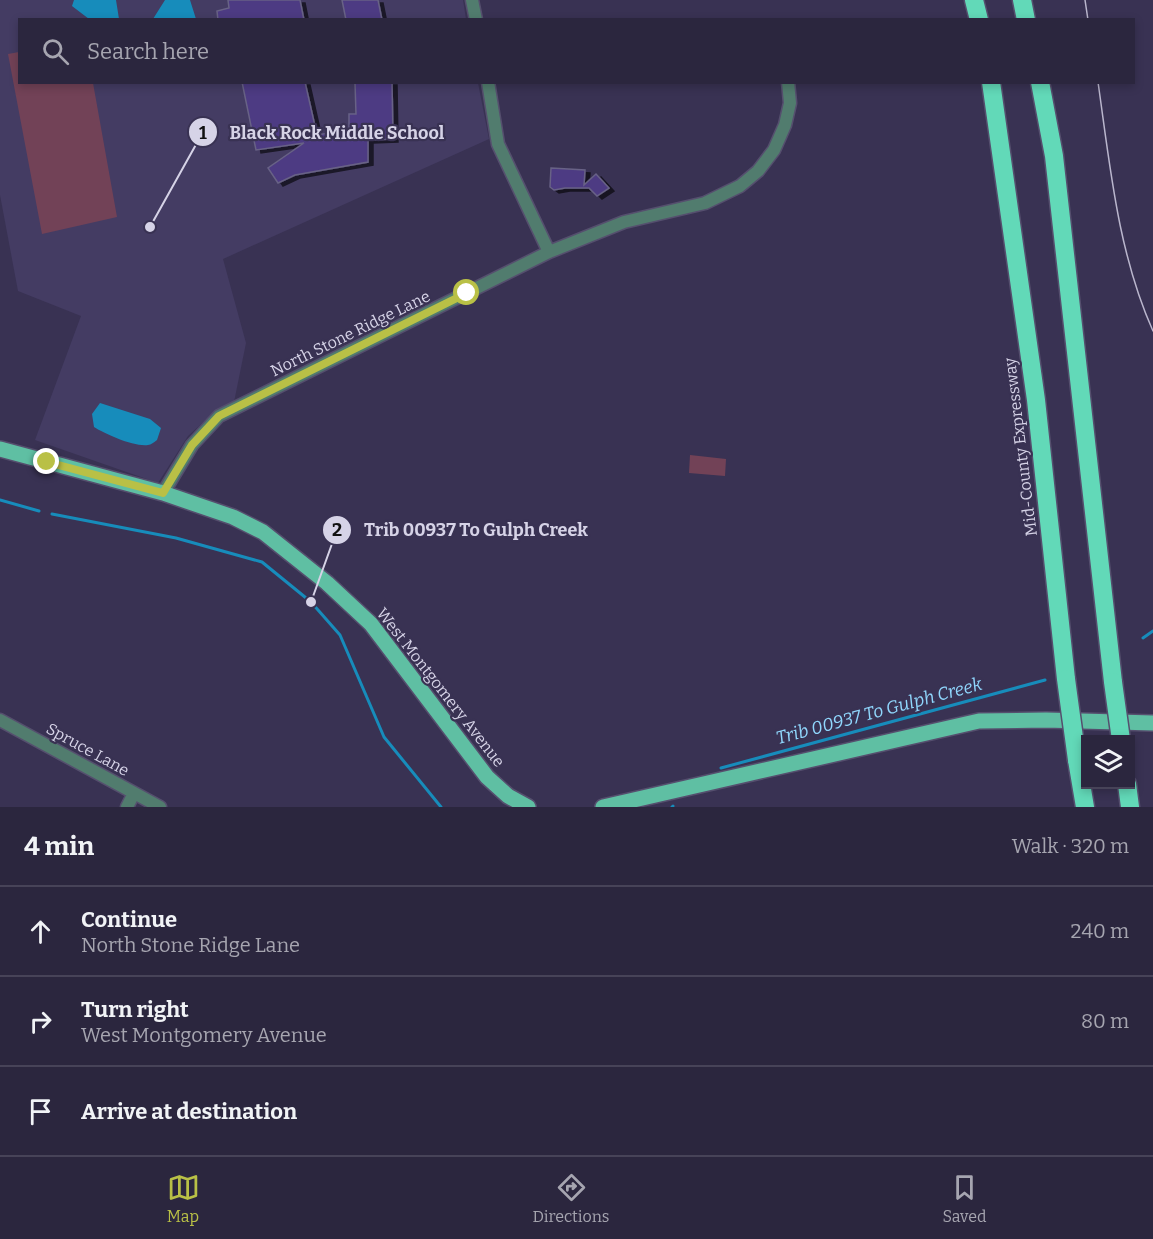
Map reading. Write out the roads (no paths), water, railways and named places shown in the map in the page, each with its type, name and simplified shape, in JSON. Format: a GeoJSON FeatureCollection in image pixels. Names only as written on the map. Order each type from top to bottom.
{"type":"FeatureCollection","features":[{"type":"Feature","properties":{"kind":"highway"},"geometry":{"type":"LineString","coordinates":[[974,0],[978,18]]}},
{"type":"Feature","properties":{"kind":"highway"},"geometry":{"type":"LineString","coordinates":[[1022,0],[1026,18]]}},
{"type":"Feature","properties":{"kind":"highway","name":"Mid-County Expressway"},"geometry":{"type":"LineString","coordinates":[[991,84],[1036,400],[1066,679],[1084,807]]}},
{"type":"Feature","properties":{"kind":"highway"},"geometry":{"type":"LineString","coordinates":[[1040,84],[1054,156],[1120,735]]}},
{"type":"Feature","properties":{"kind":"highway"},"geometry":{"type":"LineString","coordinates":[[1128,789],[1130,807]]}},
{"type":"Feature","properties":{"kind":"main road","name":"West Montgomery Avenue"},"geometry":{"type":"LineString","coordinates":[[0,449],[163,493],[233,517],[263,532],[327,583],[371,624],[487,777],[508,796],[528,807]]}},
{"type":"Feature","properties":{"kind":"main road"},"geometry":{"type":"LineString","coordinates":[[603,807],[979,722],[1046,720],[1153,723]]}},
{"type":"Feature","properties":{"kind":"street"},"geometry":{"type":"LineString","coordinates":[[472,0],[476,18]]}},
{"type":"Feature","properties":{"kind":"street"},"geometry":{"type":"LineString","coordinates":[[488,84],[498,144],[549,252]]}},
{"type":"Feature","properties":{"kind":"street","name":"North Stone Ridge Lane"},"geometry":{"type":"LineString","coordinates":[[163,493],[192,445],[219,416],[549,252],[624,222],[705,203],[740,186],[758,171],[774,150],[785,125],[790,103],[788,84]]}},
{"type":"Feature","properties":{"kind":"street","name":"Spruce Lane"},"geometry":{"type":"LineString","coordinates":[[0,720],[160,807]]}},
{"type":"Feature","properties":{"kind":"street"},"geometry":{"type":"LineString","coordinates":[[127,807],[134,793]]}},
{"type":"Feature","properties":{"kind":"water"},"geometry":{"type":"Polygon","coordinates":[[[74,0],[116,0],[119,18],[88,18],[72,6],[74,0]]]}},
{"type":"Feature","properties":{"kind":"water"},"geometry":{"type":"Polygon","coordinates":[[[165,0],[190,0],[196,18],[154,18],[165,0]]]}},
{"type":"Feature","properties":{"kind":"water"},"geometry":{"type":"Polygon","coordinates":[[[100,403],[150,419],[161,428],[157,440],[149,445],[135,444],[94,427],[92,414],[100,403]]]}},
{"type":"Feature","properties":{"kind":"waterway","name":"Trib 00937 To Gulph Creek"},"geometry":{"type":"LineString","coordinates":[[0,500],[39,511]]}},
{"type":"Feature","properties":{"kind":"waterway","name":"Trib 00937 To Gulph Creek"},"geometry":{"type":"LineString","coordinates":[[52,514],[176,538],[262,562],[311,602],[340,635],[384,737],[441,807]]}},
{"type":"Feature","properties":{"kind":"waterway","name":"Trib 00937 To Gulph Creek"},"geometry":{"type":"LineString","coordinates":[[1143,638],[1153,631]]}},
{"type":"Feature","properties":{"kind":"waterway","name":"Trib 00937 To Gulph Creek"},"geometry":{"type":"LineString","coordinates":[[721,768],[1045,680]]}},
{"type":"Feature","properties":{"kind":"tram line"},"geometry":{"type":"LineString","coordinates":[[1085,0],[1088,18]]}},
{"type":"Feature","properties":{"kind":"tram line"},"geometry":{"type":"LineString","coordinates":[[1098,84],[1111,177],[1123,240],[1131,271],[1153,331]]}},
{"type":"Feature","properties":{"kind":"place","name":"Black Rock Middle School"},"geometry":{"type":"Point","coordinates":[150,227]}},
{"type":"Feature","properties":{"kind":"place","name":"Trib 00937 To Gulph Creek"},"geometry":{"type":"Point","coordinates":[311,602]}}]}
